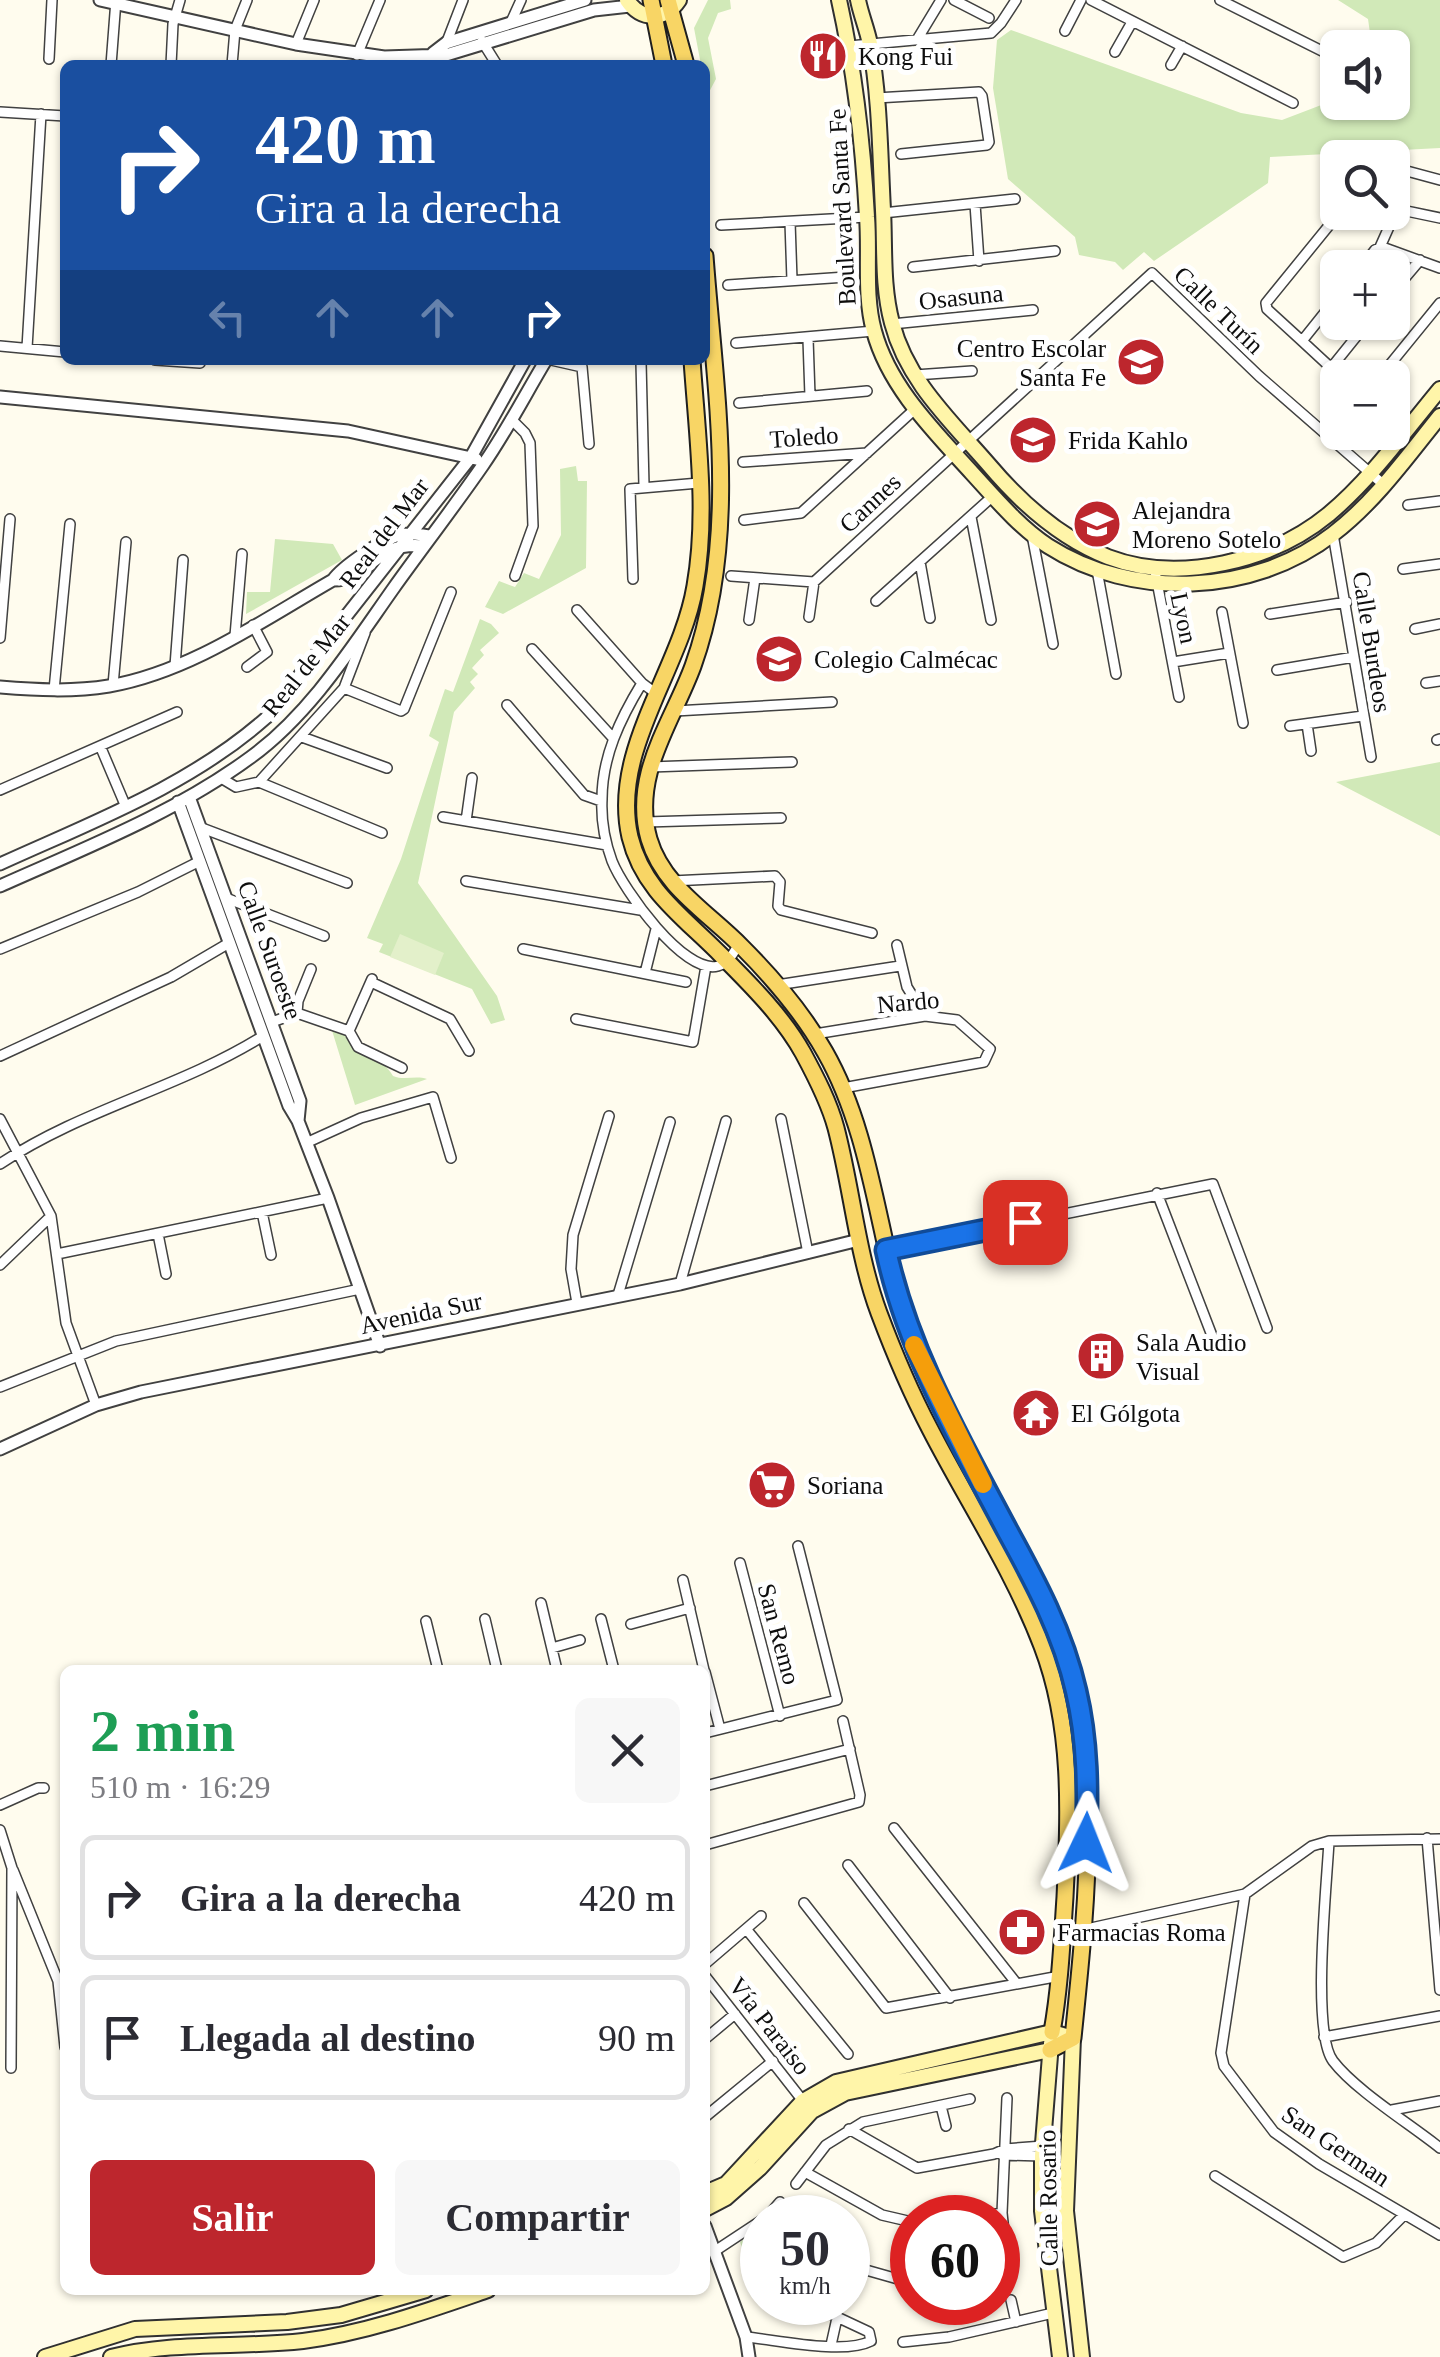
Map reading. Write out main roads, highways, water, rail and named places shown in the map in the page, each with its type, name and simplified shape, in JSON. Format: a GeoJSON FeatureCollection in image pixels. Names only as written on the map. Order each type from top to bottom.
{"type":"FeatureCollection","features":[{"type":"Feature","properties":{"kind":"main road","name":"Boulevard Santa Fe"},"geometry":{"type":"LineString","coordinates":[[839,0],[858,99],[867,217],[877,278],[892,324],[914,375],[1010,489],[1049,524],[1108,557],[1154,566],[1221,563],[1268,548],[1319,522],[1370,472],[1384,450]]}},
{"type":"Feature","properties":{"kind":"main road"},"geometry":{"type":"LineString","coordinates":[[663,60],[658,34],[641,7],[674,2],[685,60]]}},
{"type":"Feature","properties":{"kind":"main road","name":"Boulevard Santa Fe"},"geometry":{"type":"LineString","coordinates":[[860,7],[870,44],[883,213],[874,332],[915,409],[992,496],[1050,548],[1097,570],[1156,583],[1197,584],[1241,576],[1286,560],[1333,534],[1384,485],[1440,416]]}},
{"type":"Feature","properties":{"kind":"main road"},"geometry":{"type":"LineString","coordinates":[[710,325],[720,462],[714,578],[703,634],[649,767],[644,797],[646,822],[655,854],[672,881],[777,985],[815,1034],[843,1088],[897,1298],[919,1355],[1058,1632],[1076,1690],[1088,1796],[1073,2038]]}},
{"type":"Feature","properties":{"kind":"main road"},"geometry":{"type":"LineString","coordinates":[[692,365],[700,483],[696,580],[684,628],[632,760],[625,804],[630,835],[653,889],[727,961],[792,1035],[824,1096],[836,1124],[876,1304],[898,1363],[1042,1645],[1058,1698],[1069,1786],[1060,1976],[1052,2032]]}},
{"type":"Feature","properties":{"kind":"main road","name":"Boulevard Santa Fe"},"geometry":{"type":"LineString","coordinates":[[1410,417],[1440,390]]}},
{"type":"Feature","properties":{"kind":"main road"},"geometry":{"type":"LineString","coordinates":[[898,1363],[919,1355]]}},
{"type":"Feature","properties":{"kind":"main road"},"geometry":{"type":"LineString","coordinates":[[1066,1755],[1085,1754]]}},
{"type":"Feature","properties":{"kind":"main road"},"geometry":{"type":"LineString","coordinates":[[710,2192],[726,2184],[804,2101],[836,2082],[864,2072],[1052,2032],[1073,2038]]}},
{"type":"Feature","properties":{"kind":"main road","name":"Calle Rosario"},"geometry":{"type":"LineString","coordinates":[[1052,2032],[1042,2211],[1060,2357]]}},
{"type":"Feature","properties":{"kind":"main road"},"geometry":{"type":"LineString","coordinates":[[710,2206],[726,2198],[760,2168],[812,2110],[845,2093],[1050,2050],[1073,2038]]}},
{"type":"Feature","properties":{"kind":"main road","name":"Calle Rosario"},"geometry":{"type":"LineString","coordinates":[[1073,2038],[1066,2210],[1082,2357]]}},
{"type":"Feature","properties":{"kind":"main road"},"geometry":{"type":"LineString","coordinates":[[45,2357],[135,2329],[287,2322],[356,2312],[410,2295]]}},
{"type":"Feature","properties":{"kind":"main road"},"geometry":{"type":"LineString","coordinates":[[111,2357],[153,2348],[252,2345],[355,2332],[472,2295]]}},
{"type":"Feature","properties":{"kind":"place","name":"Kong Fui"},"geometry":{"type":"Point","coordinates":[823,56]}},
{"type":"Feature","properties":{"kind":"place","name":"Centro Escolar Santa Fe"},"geometry":{"type":"Point","coordinates":[1141,362]}},
{"type":"Feature","properties":{"kind":"place","name":"Frida Kahlo"},"geometry":{"type":"Point","coordinates":[1033,440]}},
{"type":"Feature","properties":{"kind":"place","name":"Alejandra Moreno Sotelo"},"geometry":{"type":"Point","coordinates":[1097,524]}},
{"type":"Feature","properties":{"kind":"place","name":"Colegio Calmécac"},"geometry":{"type":"Point","coordinates":[779,659]}},
{"type":"Feature","properties":{"kind":"place","name":"Sala Audio Visual"},"geometry":{"type":"Point","coordinates":[1101,1356]}},
{"type":"Feature","properties":{"kind":"place","name":"El Gólgota"},"geometry":{"type":"Point","coordinates":[1036,1413]}},
{"type":"Feature","properties":{"kind":"place","name":"Soriana"},"geometry":{"type":"Point","coordinates":[772,1485]}},
{"type":"Feature","properties":{"kind":"place","name":"Farmacias Roma"},"geometry":{"type":"Point","coordinates":[1022,1932]}}]}
